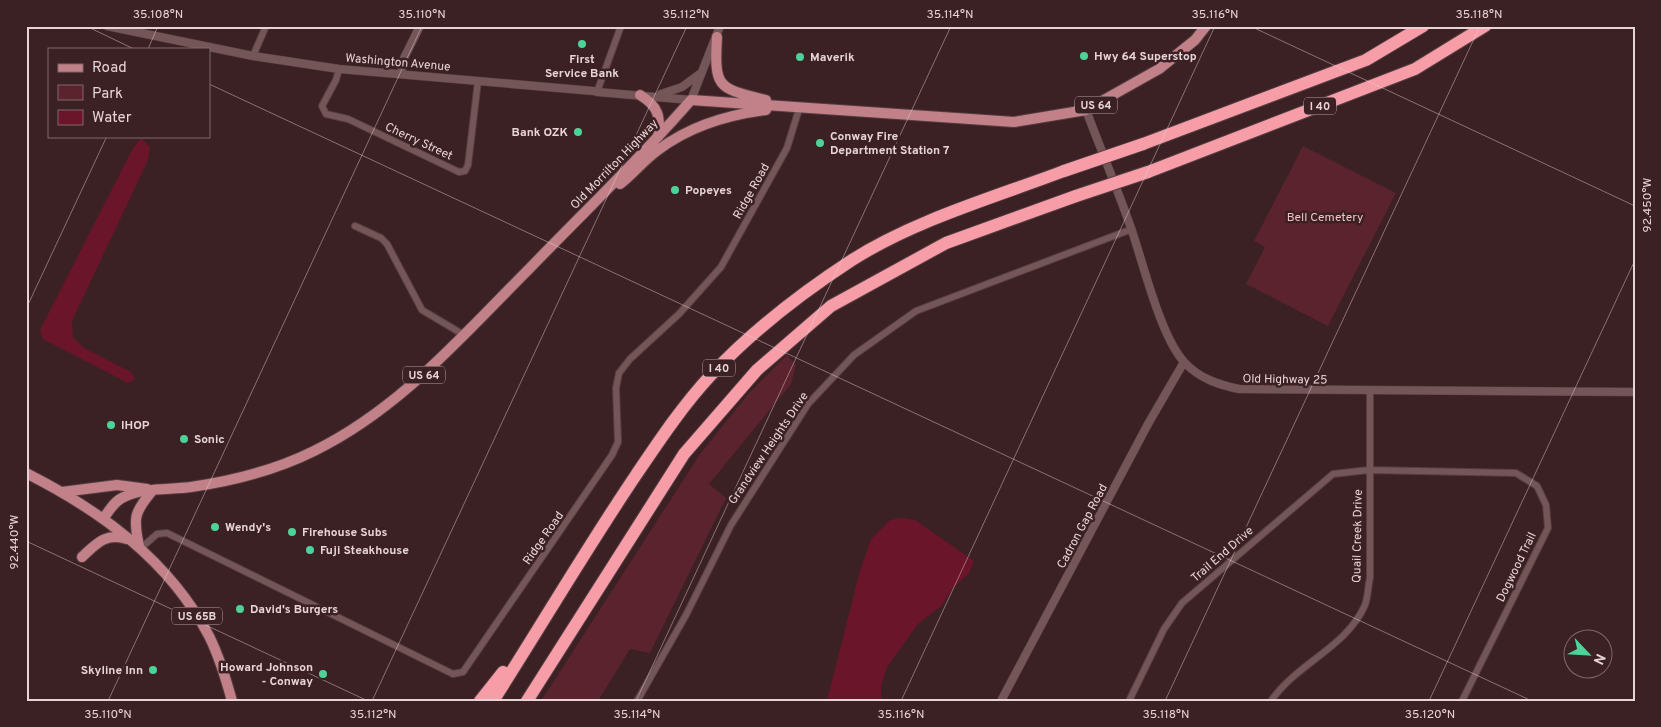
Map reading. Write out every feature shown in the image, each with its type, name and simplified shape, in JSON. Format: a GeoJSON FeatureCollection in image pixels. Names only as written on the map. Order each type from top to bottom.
{"type":"FeatureCollection","features":[{"type":"Feature","properties":{"kind":"highway","name":"I 40"},"geometry":{"type":"LineString","coordinates":[[493,701],[606,520],[659,442],[711,375],[764,327],[853,260],[899,235],[1064,171],[1143,144],[1366,60],[1423,26]]}},
{"type":"Feature","properties":{"kind":"highway","name":"I 40"},"geometry":{"type":"LineString","coordinates":[[527,701],[684,454],[757,370],[832,306],[938,248],[1076,196],[1148,172],[1415,69],[1485,26]]}},
{"type":"Feature","properties":{"kind":"highway"},"geometry":{"type":"LineString","coordinates":[[480,701],[557,600]]}},
{"type":"Feature","properties":{"kind":"main road","name":"US 64"},"geometry":{"type":"LineString","coordinates":[[691,100],[799,109],[1014,122],[1086,110],[1125,91],[1159,69],[1195,40],[1206,26]]}},
{"type":"Feature","properties":{"kind":"main road"},"geometry":{"type":"LineString","coordinates":[[719,31],[716,66],[719,79],[725,87],[745,97],[799,109]]}},
{"type":"Feature","properties":{"kind":"main road"},"geometry":{"type":"LineString","coordinates":[[640,95],[653,103],[660,114],[658,137]]}},
{"type":"Feature","properties":{"kind":"main road","name":"Old Morrilton Highway"},"geometry":{"type":"LineString","coordinates":[[103,519],[115,503],[123,497],[152,490],[190,487],[239,477],[288,462],[313,452],[354,430],[390,405],[464,335],[658,137],[691,100]]}},
{"type":"Feature","properties":{"kind":"main road"},"geometry":{"type":"LineString","coordinates":[[575,222],[656,152],[682,134],[718,119],[764,110],[799,109]]}},
{"type":"Feature","properties":{"kind":"main road"},"geometry":{"type":"LineString","coordinates":[[26,473],[62,492],[103,519]]}},
{"type":"Feature","properties":{"kind":"main road","name":"US 64"},"geometry":{"type":"LineString","coordinates":[[62,492],[117,485],[152,490]]}},
{"type":"Feature","properties":{"kind":"main road"},"geometry":{"type":"LineString","coordinates":[[140,547],[135,517],[138,509],[152,490]]}},
{"type":"Feature","properties":{"kind":"main road","name":"US 65B"},"geometry":{"type":"LineString","coordinates":[[103,519],[140,547],[176,584],[209,636],[232,701]]}},
{"type":"Feature","properties":{"kind":"main road"},"geometry":{"type":"LineString","coordinates":[[82,556],[101,540],[110,536],[123,538],[140,547]]}},
{"type":"Feature","properties":{"kind":"street","name":"Washington Avenue"},"geometry":{"type":"LineString","coordinates":[[107,26],[253,56],[339,69],[691,100]]}},
{"type":"Feature","properties":{"kind":"street"},"geometry":{"type":"LineString","coordinates":[[253,56],[266,26]]}},
{"type":"Feature","properties":{"kind":"street"},"geometry":{"type":"LineString","coordinates":[[401,74],[404,58],[420,26]]}},
{"type":"Feature","properties":{"kind":"street"},"geometry":{"type":"LineString","coordinates":[[595,92],[621,26]]}},
{"type":"Feature","properties":{"kind":"street"},"geometry":{"type":"LineString","coordinates":[[691,100],[719,31]]}},
{"type":"Feature","properties":{"kind":"street","name":"Cherry Street"},"geometry":{"type":"LineString","coordinates":[[339,69],[336,80],[322,106],[326,114],[348,119],[459,172],[465,171],[468,165],[478,81]]}},
{"type":"Feature","properties":{"kind":"street"},"geometry":{"type":"LineString","coordinates":[[654,96],[682,87],[695,79],[704,70]]}},
{"type":"Feature","properties":{"kind":"street","name":"Ridge Road"},"geometry":{"type":"LineString","coordinates":[[140,547],[157,534],[167,533],[453,674],[462,672],[612,455],[618,442],[616,388],[619,373],[630,359],[679,314],[721,267],[787,148],[799,109]]}},
{"type":"Feature","properties":{"kind":"street","name":"Old Highway 25"},"geometry":{"type":"LineString","coordinates":[[1086,110],[1132,229],[1169,340],[1184,362],[1216,384],[1239,389],[1370,392],[1635,392]]}},
{"type":"Feature","properties":{"kind":"street"},"geometry":{"type":"LineString","coordinates":[[355,226],[381,238],[387,244],[422,310],[464,335]]}},
{"type":"Feature","properties":{"kind":"street","name":"Grandview Heights Drive"},"geometry":{"type":"LineString","coordinates":[[637,701],[686,615],[730,525],[808,404],[854,355],[916,311],[1132,229]]}},
{"type":"Feature","properties":{"kind":"street","name":"Cadron Gap Road"},"geometry":{"type":"LineString","coordinates":[[1001,701],[1148,424],[1184,362]]}},
{"type":"Feature","properties":{"kind":"street","name":"Quail Creek Drive"},"geometry":{"type":"LineString","coordinates":[[1272,701],[1297,674],[1344,635],[1366,604],[1370,578],[1370,392]]}},
{"type":"Feature","properties":{"kind":"street","name":"Trail End Drive"},"geometry":{"type":"LineString","coordinates":[[1129,701],[1164,629],[1182,603],[1332,474],[1369,470]]}},
{"type":"Feature","properties":{"kind":"street","name":"Dogwood Trail"},"geometry":{"type":"LineString","coordinates":[[1369,470],[1516,473],[1537,486],[1546,505],[1548,528],[1462,701]]}},
{"type":"Feature","properties":{"kind":"green space","name":"Bell Cemetery"},"geometry":{"type":"Polygon","coordinates":[[[1303,146],[1396,193],[1328,326],[1246,284],[1265,247],[1254,241],[1303,146]]]}},
{"type":"Feature","properties":{"kind":"green space"},"geometry":{"type":"Polygon","coordinates":[[[787,355],[796,365],[791,384],[709,484],[726,498],[650,653],[630,649],[598,701],[541,701],[700,454],[750,392],[787,355]]]}},
{"type":"Feature","properties":{"kind":"water"},"geometry":{"type":"Polygon","coordinates":[[[141,138],[150,147],[148,160],[72,321],[73,337],[84,348],[131,372],[135,379],[128,383],[43,339],[40,330],[132,150],[141,138]]]}},
{"type":"Feature","properties":{"kind":"water"},"geometry":{"type":"Polygon","coordinates":[[[901,518],[915,520],[974,561],[969,573],[953,588],[942,605],[918,624],[887,667],[881,686],[881,701],[827,701],[859,574],[871,539],[890,520],[901,518]]]}},
{"type":"Feature","properties":{"kind":"place","name":"First Service Bank"},"geometry":{"type":"Point","coordinates":[582,44]}},
{"type":"Feature","properties":{"kind":"place","name":"Hwy 64 Superstop"},"geometry":{"type":"Point","coordinates":[1084,56]}},
{"type":"Feature","properties":{"kind":"place","name":"Maverik"},"geometry":{"type":"Point","coordinates":[800,57]}},
{"type":"Feature","properties":{"kind":"place","name":"Bank OZK"},"geometry":{"type":"Point","coordinates":[578,132]}},
{"type":"Feature","properties":{"kind":"place","name":"Conway Fire Department Station 7"},"geometry":{"type":"Point","coordinates":[820,143]}},
{"type":"Feature","properties":{"kind":"place","name":"Popeyes"},"geometry":{"type":"Point","coordinates":[675,190]}},
{"type":"Feature","properties":{"kind":"place","name":"IHOP"},"geometry":{"type":"Point","coordinates":[111,425]}},
{"type":"Feature","properties":{"kind":"place","name":"Sonic"},"geometry":{"type":"Point","coordinates":[184,439]}},
{"type":"Feature","properties":{"kind":"place","name":"Wendy's"},"geometry":{"type":"Point","coordinates":[215,527]}},
{"type":"Feature","properties":{"kind":"place","name":"Firehouse Subs"},"geometry":{"type":"Point","coordinates":[292,532]}},
{"type":"Feature","properties":{"kind":"place","name":"Fuji Steakhouse"},"geometry":{"type":"Point","coordinates":[310,550]}},
{"type":"Feature","properties":{"kind":"place","name":"David's Burgers"},"geometry":{"type":"Point","coordinates":[240,609]}},
{"type":"Feature","properties":{"kind":"place","name":"Skyline Inn"},"geometry":{"type":"Point","coordinates":[153,670]}},
{"type":"Feature","properties":{"kind":"place","name":"Howard Johnson - Conway"},"geometry":{"type":"Point","coordinates":[323,674]}}]}
